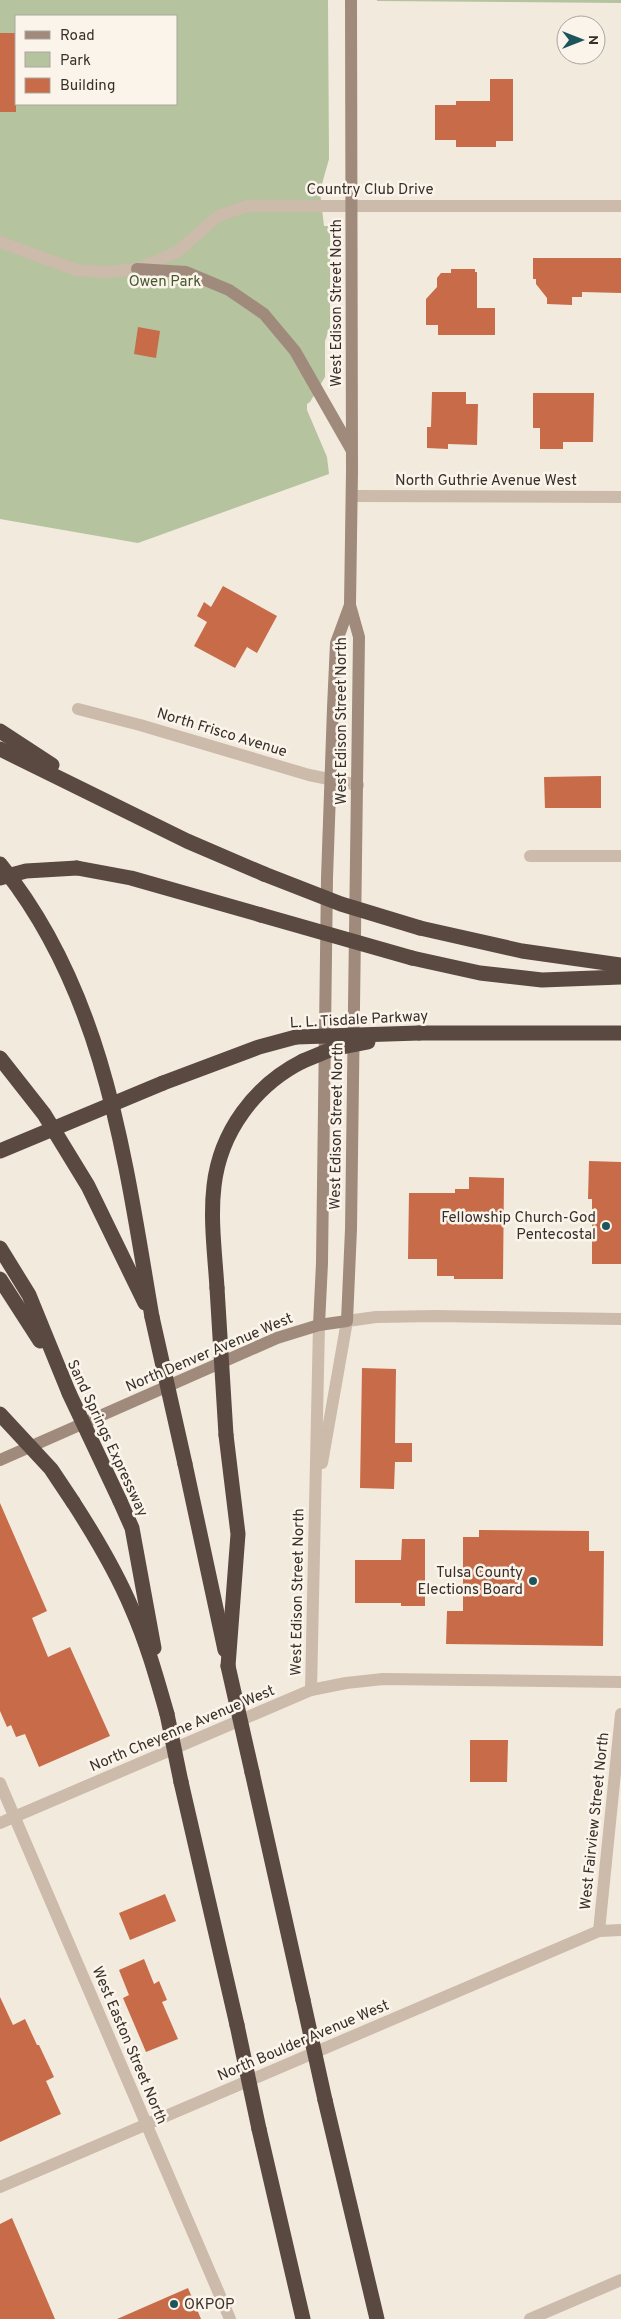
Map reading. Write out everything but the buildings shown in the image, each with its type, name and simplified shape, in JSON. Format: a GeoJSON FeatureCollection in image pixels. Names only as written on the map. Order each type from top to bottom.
{"type":"FeatureCollection","features":[{"type":"Feature","properties":{"kind":"highway"},"geometry":{"type":"LineString","coordinates":[[0,731],[104,799]]}},
{"type":"Feature","properties":{"kind":"highway"},"geometry":{"type":"LineString","coordinates":[[0,749],[187,841],[341,904],[420,928],[522,951],[621,965]]}},
{"type":"Feature","properties":{"kind":"highway"},"geometry":{"type":"LineString","coordinates":[[0,864],[18,886],[39,918],[55,948],[73,983],[101,1059],[126,1162],[152,1317],[228,1666],[376,2313]]}},
{"type":"Feature","properties":{"kind":"highway"},"geometry":{"type":"LineString","coordinates":[[0,878],[26,871],[78,868],[138,880],[412,958],[480,972],[542,980],[621,977]]}},
{"type":"Feature","properties":{"kind":"highway"},"geometry":{"type":"LineString","coordinates":[[228,1666],[238,1534],[226,1435],[217,1288],[213,1207],[214,1186],[219,1162],[229,1134],[256,1094],[287,1068],[332,1049],[418,1033]]}},
{"type":"Feature","properties":{"kind":"highway","name":"L. L. Tisdale Parkway"},"geometry":{"type":"LineString","coordinates":[[0,1151],[258,1047],[296,1037],[418,1033],[621,1033]]}},
{"type":"Feature","properties":{"kind":"highway"},"geometry":{"type":"LineString","coordinates":[[0,1058],[44,1114],[88,1186],[152,1317]]}},
{"type":"Feature","properties":{"kind":"highway"},"geometry":{"type":"LineString","coordinates":[[0,1248],[29,1295],[69,1393]]}},
{"type":"Feature","properties":{"kind":"highway","name":"Sand Springs Expressway"},"geometry":{"type":"LineString","coordinates":[[0,1279],[26,1317],[69,1393],[132,1528],[167,1714]]}},
{"type":"Feature","properties":{"kind":"highway"},"geometry":{"type":"LineString","coordinates":[[0,1414],[51,1469],[97,1539],[132,1609],[151,1661],[167,1714],[303,2319]]}},
{"type":"Feature","properties":{"kind":"main road","name":"West Edison Street North"},"geometry":{"type":"LineString","coordinates":[[347,1321],[351,1229],[359,637],[350,606],[352,496],[351,0]]}},
{"type":"Feature","properties":{"kind":"main road"},"geometry":{"type":"LineString","coordinates":[[137,269],[186,272],[229,290],[264,314],[294,351],[352,450]]}},
{"type":"Feature","properties":{"kind":"main road","name":"West Edison Street North"},"geometry":{"type":"LineString","coordinates":[[319,1325],[322,1263],[330,781],[336,643],[350,606]]}},
{"type":"Feature","properties":{"kind":"main road","name":"North Denver Avenue West"},"geometry":{"type":"LineString","coordinates":[[0,1460],[277,1338],[319,1325],[347,1321]]}},
{"type":"Feature","properties":{"kind":"street","name":"Country Club Drive"},"geometry":{"type":"LineString","coordinates":[[0,242],[76,270],[107,272],[137,269],[177,252],[218,216],[247,206],[621,206]]}},
{"type":"Feature","properties":{"kind":"street","name":"North Guthrie Avenue West"},"geometry":{"type":"LineString","coordinates":[[352,496],[621,497]]}},
{"type":"Feature","properties":{"kind":"street","name":"North Frisco Avenue"},"geometry":{"type":"LineString","coordinates":[[78,709],[330,781],[358,785]]}},
{"type":"Feature","properties":{"kind":"street"},"geometry":{"type":"LineString","coordinates":[[530,856],[621,856]]}},
{"type":"Feature","properties":{"kind":"street","name":"North Denver Avenue West"},"geometry":{"type":"LineString","coordinates":[[347,1321],[376,1317],[436,1316],[621,1319]]}},
{"type":"Feature","properties":{"kind":"street","name":"West Edison Street North"},"geometry":{"type":"LineString","coordinates":[[316,1495],[338,1384],[347,1321]]}},
{"type":"Feature","properties":{"kind":"street","name":"West Edison Street North"},"geometry":{"type":"LineString","coordinates":[[311,1690],[319,1325]]}},
{"type":"Feature","properties":{"kind":"street","name":"North Cheyenne Avenue West"},"geometry":{"type":"LineString","coordinates":[[0,1823],[311,1690],[346,1683],[382,1679],[621,1682]]}},
{"type":"Feature","properties":{"kind":"street","name":"West Fairview Street North"},"geometry":{"type":"LineString","coordinates":[[599,1931],[621,1714]]}},
{"type":"Feature","properties":{"kind":"street","name":"West Easton Street North"},"geometry":{"type":"LineString","coordinates":[[0,1784],[230,2319]]}},
{"type":"Feature","properties":{"kind":"street","name":"North Boulder Avenue West"},"geometry":{"type":"LineString","coordinates":[[0,2187],[599,1931],[621,1930]]}},
{"type":"Feature","properties":{"kind":"street"},"geometry":{"type":"LineString","coordinates":[[530,2319],[621,2280]]}},
{"type":"Feature","properties":{"kind":"green space","name":"Owen Park"},"geometry":{"type":"Polygon","coordinates":[[[0,0],[328,0],[329,159],[320,191],[324,226],[328,226],[330,234],[330,327],[325,341],[325,377],[307,404],[307,410],[327,457],[329,474],[138,543],[0,519],[0,0]]]}},
{"type":"Feature","properties":{"kind":"green space"},"geometry":{"type":"Polygon","coordinates":[[[621,0],[621,3],[377,1],[621,0]]]}},
{"type":"Feature","properties":{"kind":"place","name":"Fellowship Church-God Pentecostal"},"geometry":{"type":"Point","coordinates":[606,1226]}},
{"type":"Feature","properties":{"kind":"place","name":"Tulsa County Elections Board"},"geometry":{"type":"Point","coordinates":[533,1581]}},
{"type":"Feature","properties":{"kind":"place","name":"OKPOP"},"geometry":{"type":"Point","coordinates":[174,2304]}}]}
